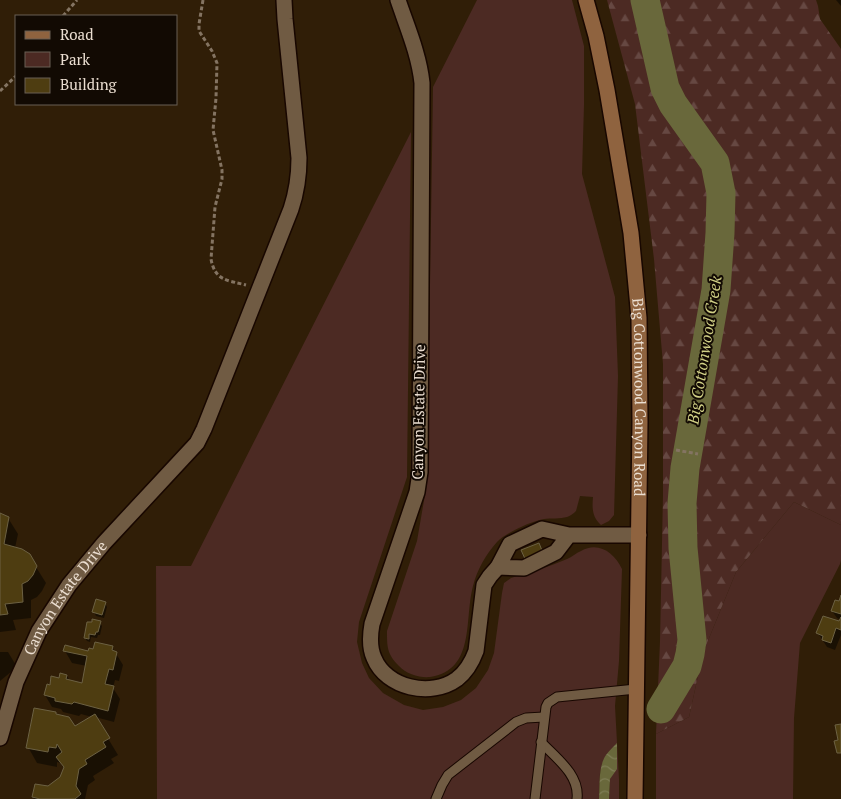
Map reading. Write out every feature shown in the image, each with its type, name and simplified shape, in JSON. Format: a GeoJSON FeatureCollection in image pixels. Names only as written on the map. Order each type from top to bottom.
{"type":"FeatureCollection","features":[{"type":"Feature","properties":{"kind":"main road","name":"Big Cottonwood Canyon Road"},"geometry":{"type":"LineString","coordinates":[[586,0],[608,90],[632,242],[639,318],[640,432],[635,799]]}},
{"type":"Feature","properties":{"kind":"street","name":"Canyon Estate Drive"},"geometry":{"type":"LineString","coordinates":[[0,738],[16,682],[39,631],[69,585],[104,543],[197,443],[204,430],[292,209],[299,178],[299,158],[284,19],[284,0]]}},
{"type":"Feature","properties":{"kind":"street","name":"Canyon Estate Drive"},"geometry":{"type":"LineString","coordinates":[[398,0],[421,70],[422,83],[420,472],[417,492],[372,624],[370,634],[374,658],[388,677],[407,686],[431,688],[452,683],[467,669],[476,651],[484,585],[498,568],[510,544],[542,529],[569,535],[639,535]]}},
{"type":"Feature","properties":{"kind":"street"},"geometry":{"type":"LineString","coordinates":[[498,568],[524,568],[556,552],[569,535]]}},
{"type":"Feature","properties":{"kind":"lane"},"geometry":{"type":"LineString","coordinates":[[534,799],[544,717],[548,703],[557,697],[636,690]]}},
{"type":"Feature","properties":{"kind":"lane"},"geometry":{"type":"LineString","coordinates":[[436,799],[448,775],[516,722],[526,718],[544,717]]}},
{"type":"Feature","properties":{"kind":"lane"},"geometry":{"type":"LineString","coordinates":[[541,742],[569,772],[575,783],[577,799]]}},
{"type":"Feature","properties":{"kind":"path"},"geometry":{"type":"LineString","coordinates":[[64,15],[77,0]]}},
{"type":"Feature","properties":{"kind":"path"},"geometry":{"type":"LineString","coordinates":[[203,0],[199,31],[212,51],[217,63],[213,130],[222,170],[215,207],[211,259],[219,277],[260,288]]}},
{"type":"Feature","properties":{"kind":"path"},"geometry":{"type":"LineString","coordinates":[[0,91],[15,77]]}},
{"type":"Feature","properties":{"kind":"path"},"geometry":{"type":"LineString","coordinates":[[676,450],[698,454]]}},
{"type":"Feature","properties":{"kind":"green space"},"geometry":{"type":"Polygon","coordinates":[[[477,0],[572,0],[584,46],[582,174],[615,297],[618,376],[614,515],[609,521],[601,525],[593,512],[593,497],[580,496],[576,511],[569,516],[533,522],[512,531],[501,539],[493,547],[479,568],[470,599],[468,627],[461,654],[455,664],[445,672],[430,677],[422,677],[405,671],[395,662],[388,650],[387,631],[417,541],[427,483],[433,87],[477,0]]]}},
{"type":"Feature","properties":{"kind":"green space"},"geometry":{"type":"Polygon","coordinates":[[[607,0],[816,0],[820,19],[841,49],[841,525],[794,502],[736,572],[703,653],[689,717],[656,734],[663,495],[663,364],[654,259],[635,104],[607,0]]]}},
{"type":"Feature","properties":{"kind":"green space"},"geometry":{"type":"Polygon","coordinates":[[[411,132],[407,477],[359,622],[357,642],[362,663],[369,678],[383,693],[404,705],[423,710],[443,707],[461,700],[476,688],[488,670],[494,653],[504,583],[511,578],[560,562],[587,548],[593,547],[605,550],[615,558],[622,569],[619,661],[615,706],[619,799],[609,799],[610,779],[613,773],[604,759],[600,773],[599,799],[157,799],[156,566],[191,566],[411,132]]]}},
{"type":"Feature","properties":{"kind":"green space"},"geometry":{"type":"Polygon","coordinates":[[[794,502],[841,525],[841,560],[800,643],[794,718],[793,799],[656,799],[656,734],[689,717],[703,653],[736,572],[794,502]]]}},
{"type":"Feature","properties":{"kind":"water"},"geometry":{"type":"Polygon","coordinates":[[[617,743],[617,769],[610,779],[609,799],[599,799],[603,760],[617,743]]]}},
{"type":"Feature","properties":{"kind":"building"},"geometry":{"type":"Polygon","coordinates":[[[0,513],[9,517],[4,544],[22,549],[30,554],[37,566],[28,581],[22,584],[23,602],[5,604],[8,614],[0,615],[0,513]]]}},
{"type":"Feature","properties":{"kind":"building"},"geometry":{"type":"Polygon","coordinates":[[[539,543],[543,553],[526,561],[521,550],[539,543]]]}},
{"type":"Feature","properties":{"kind":"building"},"geometry":{"type":"Polygon","coordinates":[[[841,595],[841,614],[831,611],[835,600],[839,601],[841,595]]]}},
{"type":"Feature","properties":{"kind":"building"},"geometry":{"type":"Polygon","coordinates":[[[96,599],[106,602],[102,615],[92,612],[96,599]]]}},
{"type":"Feature","properties":{"kind":"building"},"geometry":{"type":"Polygon","coordinates":[[[823,616],[839,621],[841,617],[841,630],[836,628],[831,643],[822,640],[823,636],[816,633],[823,616]]]}},
{"type":"Feature","properties":{"kind":"building"},"geometry":{"type":"Polygon","coordinates":[[[92,619],[101,621],[98,632],[95,635],[89,634],[89,639],[84,638],[87,622],[92,622],[92,619]]]}},
{"type":"Feature","properties":{"kind":"building"},"geometry":{"type":"Polygon","coordinates":[[[95,642],[113,646],[112,650],[117,652],[113,670],[109,669],[105,684],[114,686],[108,711],[74,702],[72,704],[55,701],[55,698],[44,695],[47,684],[50,685],[51,676],[59,678],[60,673],[67,675],[66,679],[82,683],[87,656],[63,651],[65,645],[88,651],[89,648],[93,649],[95,642]]]}},
{"type":"Feature","properties":{"kind":"building"},"geometry":{"type":"Polygon","coordinates":[[[34,708],[56,712],[56,714],[69,717],[75,726],[95,714],[110,738],[103,742],[106,747],[85,760],[87,764],[79,769],[76,786],[81,794],[75,799],[40,799],[32,797],[35,784],[48,786],[60,777],[64,767],[56,757],[62,752],[57,744],[56,748],[49,747],[48,752],[26,748],[34,708]]]}},
{"type":"Feature","properties":{"kind":"building"},"geometry":{"type":"Polygon","coordinates":[[[841,724],[841,753],[837,753],[834,741],[838,740],[835,725],[841,724]]]}},
{"type":"Feature","properties":{"kind":"waterway","name":"Big Cottonwood Creek"},"geometry":{"type":"LineString","coordinates":[[645,0],[665,88],[673,104],[715,163],[721,193],[716,290],[685,468],[682,503],[683,548],[692,640],[687,666],[661,709]]}}]}
